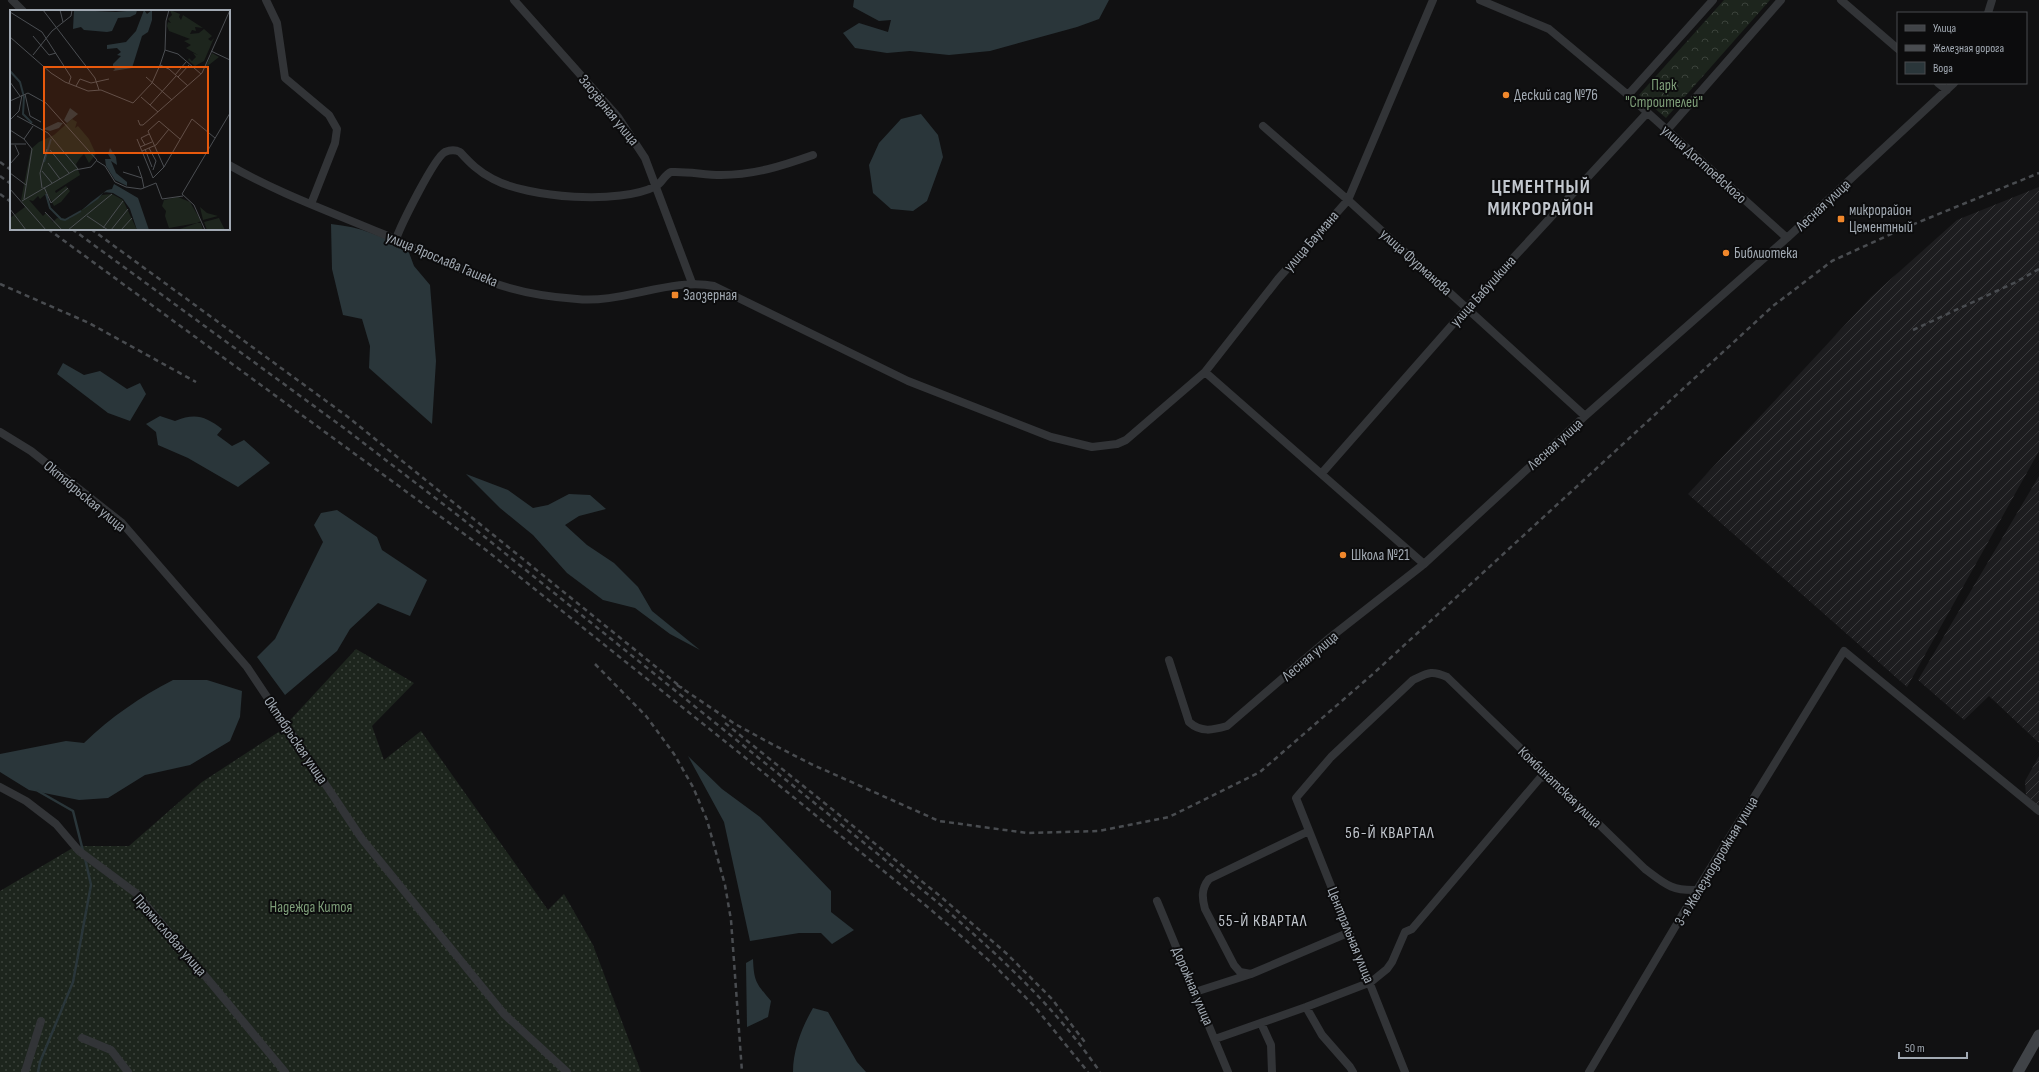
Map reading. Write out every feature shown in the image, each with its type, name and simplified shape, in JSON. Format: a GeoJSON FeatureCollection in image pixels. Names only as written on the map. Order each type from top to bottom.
{"type":"FeatureCollection","features":[{"type":"Feature","properties":{"kind":"street"},"geometry":{"type":"LineString","coordinates":[[12,0],[22,10]]}},
{"type":"Feature","properties":{"kind":"street"},"geometry":{"type":"LineString","coordinates":[[266,0],[277,23],[285,78],[329,115],[337,129],[335,143],[311,204]]}},
{"type":"Feature","properties":{"kind":"street","name":"Заозёрная улица"},"geometry":{"type":"LineString","coordinates":[[514,0],[618,117],[645,158],[657,186],[662,206],[692,283]]}},
{"type":"Feature","properties":{"kind":"street","name":"улица Баумана"},"geometry":{"type":"LineString","coordinates":[[1126,440],[1205,372],[1278,279],[1348,200],[1433,0]]}},
{"type":"Feature","properties":{"kind":"street","name":"улица Достоевского"},"geometry":{"type":"LineString","coordinates":[[1480,0],[1549,29],[1628,95],[1788,238]]}},
{"type":"Feature","properties":{"kind":"street"},"geometry":{"type":"LineString","coordinates":[[1628,95],[1713,0]]}},
{"type":"Feature","properties":{"kind":"street"},"geometry":{"type":"LineString","coordinates":[[1666,130],[1781,0]]}},
{"type":"Feature","properties":{"kind":"street"},"geometry":{"type":"LineString","coordinates":[[1841,0],[1897,48]]}},
{"type":"Feature","properties":{"kind":"street"},"geometry":{"type":"LineString","coordinates":[[1988,12],[1992,0]]}},
{"type":"Feature","properties":{"kind":"street"},"geometry":{"type":"LineString","coordinates":[[1939,84],[1947,90]]}},
{"type":"Feature","properties":{"kind":"street","name":"Лесная улица"},"geometry":{"type":"LineString","coordinates":[[1169,660],[1189,722],[1195,728],[1203,730],[1215,730],[1226,726],[1327,640],[1424,564],[1585,416],[1788,238],[1953,84]]}},
{"type":"Feature","properties":{"kind":"street","name":"улица Бабушкина"},"geometry":{"type":"LineString","coordinates":[[1322,473],[1467,308],[1647,113]]}},
{"type":"Feature","properties":{"kind":"street","name":"улица Фурманова"},"geometry":{"type":"LineString","coordinates":[[1263,126],[1348,200],[1585,416]]}},
{"type":"Feature","properties":{"kind":"street"},"geometry":{"type":"LineString","coordinates":[[396,240],[404,220],[444,152],[460,152],[474,167],[492,179],[528,192],[588,198],[625,194],[657,186],[665,176],[671,172],[719,175],[747,174],[776,168],[813,155]]}},
{"type":"Feature","properties":{"kind":"street","name":"улица Ярослава Гашека"},"geometry":{"type":"LineString","coordinates":[[230,166],[262,184],[492,282],[545,295],[579,300],[629,295],[692,283],[714,286],[732,293],[908,381],[1051,437],[1092,447],[1112,445],[1126,440]]}},
{"type":"Feature","properties":{"kind":"street"},"geometry":{"type":"LineString","coordinates":[[1205,372],[1424,564]]}},
{"type":"Feature","properties":{"kind":"street","name":"Октябрьская улица"},"geometry":{"type":"LineString","coordinates":[[0,432],[31,451],[122,523],[247,667],[362,839],[504,1014],[567,1072]]}},
{"type":"Feature","properties":{"kind":"street","name":"3-я Железнодорожная улица"},"geometry":{"type":"LineString","coordinates":[[1589,1072],[1697,890],[1844,651],[2039,811]]}},
{"type":"Feature","properties":{"kind":"street","name":"Комбинатская улица"},"geometry":{"type":"LineString","coordinates":[[1296,798],[1331,757],[1413,680],[1428,673],[1436,672],[1446,677],[1646,869],[1668,886],[1680,890],[1697,890]]}},
{"type":"Feature","properties":{"kind":"street"},"geometry":{"type":"LineString","coordinates":[[1215,1039],[1371,982],[1387,969],[1392,962],[1405,932],[1412,929],[1540,778],[1549,776]]}},
{"type":"Feature","properties":{"kind":"street","name":"Промысловая улица"},"geometry":{"type":"LineString","coordinates":[[0,787],[26,801],[56,824],[79,851],[137,894],[285,1072]]}},
{"type":"Feature","properties":{"kind":"street","name":"Центральная улица"},"geometry":{"type":"LineString","coordinates":[[1296,798],[1371,982],[1405,1072]]}},
{"type":"Feature","properties":{"kind":"street"},"geometry":{"type":"LineString","coordinates":[[1251,974],[1240,972],[1234,965],[1205,909],[1202,900],[1205,885],[1209,879],[1309,831]]}},
{"type":"Feature","properties":{"kind":"street","name":"Дорожная улица"},"geometry":{"type":"LineString","coordinates":[[1157,901],[1228,1072]]}},
{"type":"Feature","properties":{"kind":"street"},"geometry":{"type":"LineString","coordinates":[[1195,992],[1251,974],[1350,932]]}},
{"type":"Feature","properties":{"kind":"street"},"geometry":{"type":"LineString","coordinates":[[1306,1007],[1322,1036],[1353,1072]]}},
{"type":"Feature","properties":{"kind":"street"},"geometry":{"type":"LineString","coordinates":[[25,1072],[41,1021]]}},
{"type":"Feature","properties":{"kind":"street"},"geometry":{"type":"LineString","coordinates":[[1261,1023],[1271,1046],[1272,1072]]}},
{"type":"Feature","properties":{"kind":"street"},"geometry":{"type":"LineString","coordinates":[[2018,1072],[2039,1035]]}},
{"type":"Feature","properties":{"kind":"street"},"geometry":{"type":"LineString","coordinates":[[82,1038],[111,1050],[128,1072]]}},
{"type":"Feature","properties":{"kind":"shaded area"},"geometry":{"type":"Polygon","coordinates":[[[2039,187],[2039,451],[1907,687],[1688,494],[1871,297],[1957,220],[2039,187]]]}},
{"type":"Feature","properties":{"kind":"shaded area"},"geometry":{"type":"Polygon","coordinates":[[[2039,476],[2039,743],[1989,696],[1964,720],[1918,680],[2039,476]]]}},
{"type":"Feature","properties":{"kind":"shaded area"},"geometry":{"type":"Polygon","coordinates":[[[2039,756],[2039,807],[2026,797],[2025,781],[2039,756]]]}},
{"type":"Feature","properties":{"kind":"green space","name":"Парк \"Строителей\""},"geometry":{"type":"Polygon","coordinates":[[[1724,0],[1770,0],[1666,118],[1639,95],[1724,0]]]}},
{"type":"Feature","properties":{"kind":"green space","name":"Надежда Китоя"},"geometry":{"type":"Polygon","coordinates":[[[356,649],[414,683],[372,726],[384,760],[421,731],[548,910],[564,894],[593,945],[641,1072],[0,1072],[0,891],[76,846],[129,846],[202,782],[280,731],[356,649]]]}},
{"type":"Feature","properties":{"kind":"water"},"geometry":{"type":"Polygon","coordinates":[[[854,0],[1109,0],[1099,19],[1077,27],[990,51],[949,55],[910,51],[887,53],[855,48],[843,33],[859,23],[888,32],[891,20],[879,21],[853,7],[854,0]]]}},
{"type":"Feature","properties":{"kind":"water"},"geometry":{"type":"Polygon","coordinates":[[[921,114],[938,135],[943,157],[927,201],[913,211],[891,209],[873,193],[869,165],[879,143],[901,119],[921,114]]]}},
{"type":"Feature","properties":{"kind":"water"},"geometry":{"type":"Polygon","coordinates":[[[331,224],[352,227],[371,233],[408,250],[414,266],[430,285],[436,361],[432,424],[369,368],[370,346],[362,319],[343,315],[332,269],[331,224]]]}},
{"type":"Feature","properties":{"kind":"water"},"geometry":{"type":"Polygon","coordinates":[[[63,363],[84,375],[100,371],[127,389],[140,383],[146,394],[130,421],[108,413],[57,374],[63,363]]]}},
{"type":"Feature","properties":{"kind":"water"},"geometry":{"type":"Polygon","coordinates":[[[160,416],[175,421],[188,417],[200,417],[210,421],[222,429],[217,435],[232,446],[244,440],[270,463],[238,487],[188,458],[158,445],[156,432],[146,424],[160,416]]]}},
{"type":"Feature","properties":{"kind":"water"},"geometry":{"type":"Polygon","coordinates":[[[466,474],[508,490],[533,508],[548,505],[569,494],[590,495],[606,509],[579,516],[565,525],[587,545],[614,563],[638,587],[652,611],[700,650],[670,634],[635,608],[603,600],[567,573],[533,535],[500,508],[466,474]]]}},
{"type":"Feature","properties":{"kind":"water"},"geometry":{"type":"Polygon","coordinates":[[[337,510],[377,537],[382,550],[427,580],[410,616],[378,603],[350,629],[337,651],[285,695],[257,657],[275,639],[323,542],[314,525],[321,513],[337,510]]]}},
{"type":"Feature","properties":{"kind":"water"},"geometry":{"type":"Polygon","coordinates":[[[173,680],[207,680],[242,691],[240,717],[230,741],[190,765],[145,775],[108,798],[79,800],[29,790],[0,772],[0,754],[66,741],[84,743],[126,708],[173,680]]]}},
{"type":"Feature","properties":{"kind":"water"},"geometry":{"type":"Polygon","coordinates":[[[688,756],[722,789],[760,817],[831,891],[831,912],[854,930],[832,944],[821,933],[799,933],[750,941],[724,822],[688,756]]]}},
{"type":"Feature","properties":{"kind":"water"},"geometry":{"type":"Polygon","coordinates":[[[753,959],[755,978],[771,1001],[768,1017],[747,1027],[746,963],[753,959]]]}},
{"type":"Feature","properties":{"kind":"water"},"geometry":{"type":"Polygon","coordinates":[[[813,1008],[828,1012],[857,1062],[866,1072],[793,1072],[793,1064],[799,1039],[813,1008]]]}},
{"type":"Feature","properties":{"kind":"waterway"},"geometry":{"type":"LineString","coordinates":[[38,791],[73,811],[83,851]]}},
{"type":"Feature","properties":{"kind":"waterway"},"geometry":{"type":"LineString","coordinates":[[38,1072],[40,1062],[73,982],[91,885],[85,858]]}},
{"type":"Feature","properties":{"kind":"railway"},"geometry":{"type":"LineString","coordinates":[[0,162],[10,169]]}},
{"type":"Feature","properties":{"kind":"railway"},"geometry":{"type":"LineString","coordinates":[[677,685],[735,724],[768,742],[811,764],[939,821],[1027,833],[1099,831],[1169,817],[1260,772],[1374,673],[1773,306],[1832,261],[1902,229],[2039,173]]}},
{"type":"Feature","properties":{"kind":"railway"},"geometry":{"type":"LineString","coordinates":[[0,176],[10,183]]}},
{"type":"Feature","properties":{"kind":"railway"},"geometry":{"type":"LineString","coordinates":[[0,194],[10,201]]}},
{"type":"Feature","properties":{"kind":"railway"},"geometry":{"type":"LineString","coordinates":[[49,230],[486,550],[742,755],[930,909],[993,964],[1035,1007],[1088,1072]]}},
{"type":"Feature","properties":{"kind":"railway"},"geometry":{"type":"LineString","coordinates":[[73,230],[344,428],[460,517],[936,901],[1024,981],[1064,1024],[1100,1072]]}},
{"type":"Feature","properties":{"kind":"railway"},"geometry":{"type":"LineString","coordinates":[[92,230],[348,417],[682,688]]}},
{"type":"Feature","properties":{"kind":"railway"},"geometry":{"type":"LineString","coordinates":[[1913,330],[2016,282],[2039,269]]}},
{"type":"Feature","properties":{"kind":"railway"},"geometry":{"type":"LineString","coordinates":[[0,284],[89,323],[196,382]]}},
{"type":"Feature","properties":{"kind":"railway"},"geometry":{"type":"LineString","coordinates":[[595,664],[646,716],[674,754],[693,787],[707,820],[725,885],[731,920],[742,1072]]}},
{"type":"Feature","properties":{"kind":"railway"},"geometry":{"type":"LineString","coordinates":[[725,723],[940,896],[1006,953],[1052,999],[1087,1045]]}},
{"type":"Feature","properties":{"kind":"place","name":"Деский сад №76"},"geometry":{"type":"Point","coordinates":[1506,95]}},
{"type":"Feature","properties":{"kind":"place","name":"микрорайон Цементный"},"geometry":{"type":"Point","coordinates":[1841,219]}},
{"type":"Feature","properties":{"kind":"place","name":"Библиотека"},"geometry":{"type":"Point","coordinates":[1726,253]}},
{"type":"Feature","properties":{"kind":"place","name":"Заозерная"},"geometry":{"type":"Point","coordinates":[675,295]}},
{"type":"Feature","properties":{"kind":"place","name":"Школа №21"},"geometry":{"type":"Point","coordinates":[1343,555]}},
{"type":"Feature","properties":{"kind":"district","name":"ЦЕМЕНТНЫЙ МИКРОРАЙОН"},"geometry":{"type":"Point","coordinates":[1541,197]}},
{"type":"Feature","properties":{"kind":"district","name":"56-Й КВАРТАЛ"},"geometry":{"type":"Point","coordinates":[1390,832]}},
{"type":"Feature","properties":{"kind":"district","name":"55-Й КВАРТАЛ"},"geometry":{"type":"Point","coordinates":[1263,920]}}]}
